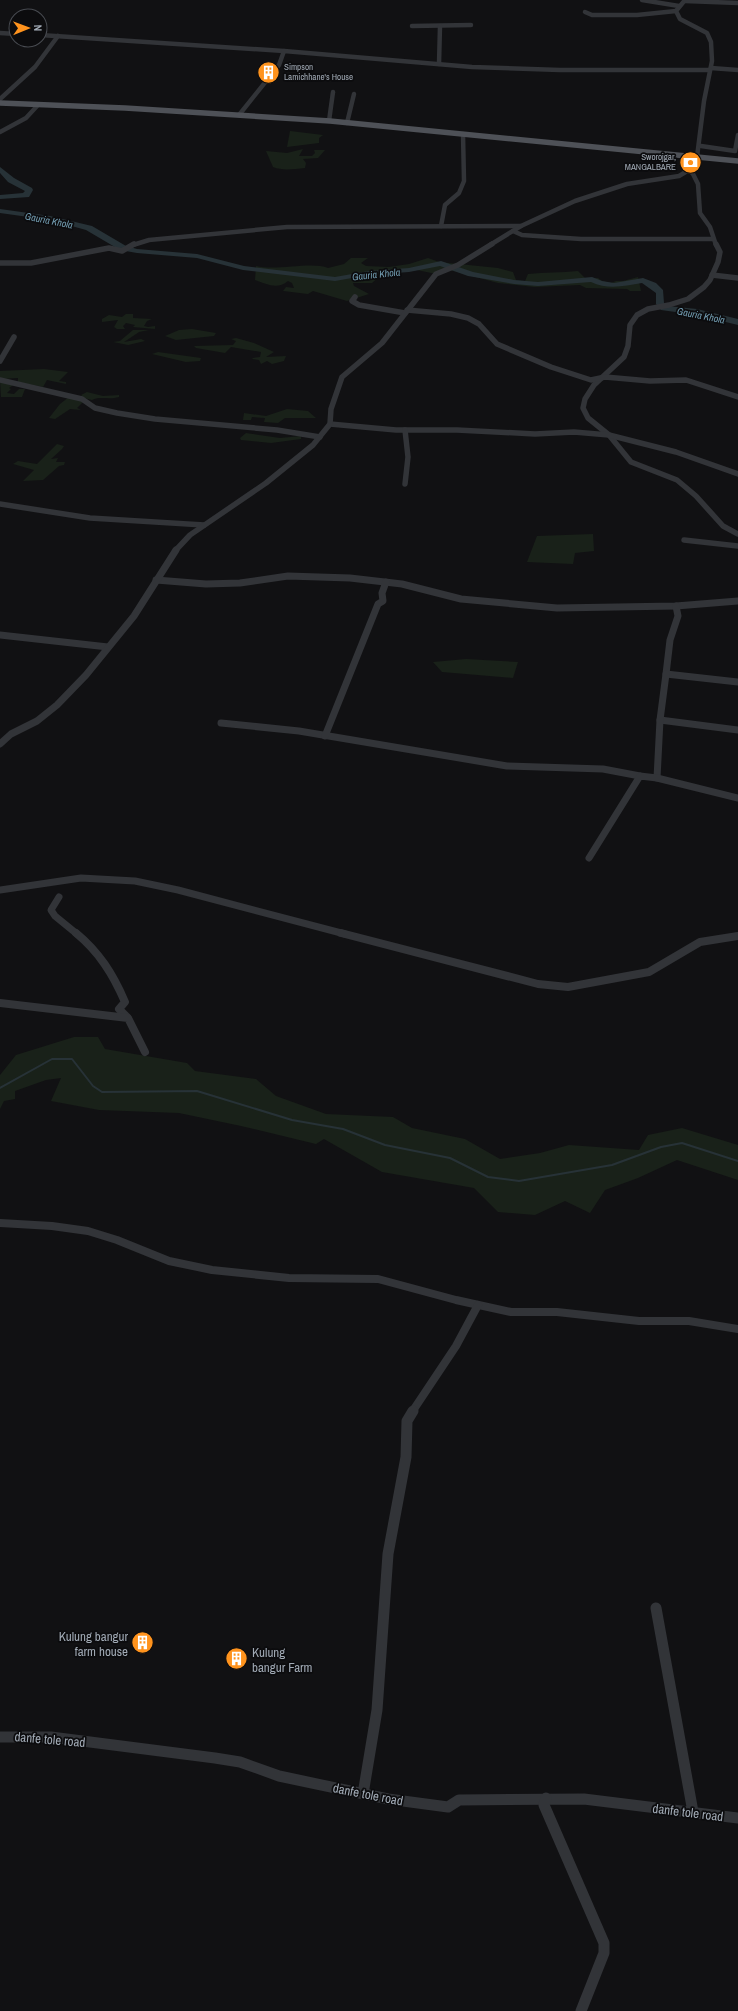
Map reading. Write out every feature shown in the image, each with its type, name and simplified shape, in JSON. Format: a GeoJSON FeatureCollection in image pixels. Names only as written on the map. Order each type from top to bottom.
{"type":"FeatureCollection","features":[{"type":"Feature","properties":{"kind":"main road"},"geometry":{"type":"LineString","coordinates":[[0,104],[125,108],[329,121],[738,162]]}},
{"type":"Feature","properties":{"kind":"street"},"geometry":{"type":"LineString","coordinates":[[642,0],[679,6]]}},
{"type":"Feature","properties":{"kind":"street"},"geometry":{"type":"LineString","coordinates":[[676,11],[685,1],[738,3]]}},
{"type":"Feature","properties":{"kind":"street"},"geometry":{"type":"LineString","coordinates":[[585,12],[592,15],[626,16],[673,10],[676,11]]}},
{"type":"Feature","properties":{"kind":"street"},"geometry":{"type":"LineString","coordinates":[[0,744],[11,734],[37,721],[57,705],[86,675],[134,616],[175,550],[190,535],[288,467],[320,437],[330,424],[331,409],[342,377],[382,343],[436,274],[458,265],[521,226],[590,194],[627,184],[673,178],[689,170],[700,146],[702,110],[711,69],[712,47],[707,33],[680,18],[676,11]]}},
{"type":"Feature","properties":{"kind":"street"},"geometry":{"type":"LineString","coordinates":[[412,26],[471,25]]}},
{"type":"Feature","properties":{"kind":"street"},"geometry":{"type":"LineString","coordinates":[[439,64],[440,26]]}},
{"type":"Feature","properties":{"kind":"street"},"geometry":{"type":"LineString","coordinates":[[48,35],[284,51],[439,64],[560,70],[738,70]]}},
{"type":"Feature","properties":{"kind":"street"},"geometry":{"type":"LineString","coordinates":[[0,98],[35,67],[58,36]]}},
{"type":"Feature","properties":{"kind":"street"},"geometry":{"type":"LineString","coordinates":[[239,115],[279,65],[284,51]]}},
{"type":"Feature","properties":{"kind":"street"},"geometry":{"type":"LineString","coordinates":[[329,121],[333,92]]}},
{"type":"Feature","properties":{"kind":"street"},"geometry":{"type":"LineString","coordinates":[[347,123],[354,94]]}},
{"type":"Feature","properties":{"kind":"street"},"geometry":{"type":"LineString","coordinates":[[0,132],[14,127],[34,113],[38,105]]}},
{"type":"Feature","properties":{"kind":"street"},"geometry":{"type":"LineString","coordinates":[[441,226],[445,205],[461,192],[463,184],[465,169],[462,146],[463,134]]}},
{"type":"Feature","properties":{"kind":"street"},"geometry":{"type":"LineString","coordinates":[[700,146],[735,151],[738,136]]}},
{"type":"Feature","properties":{"kind":"street"},"geometry":{"type":"LineString","coordinates":[[689,170],[696,177],[699,212],[708,223],[713,239],[720,252],[717,264],[706,285],[698,293],[679,303],[644,310],[632,320],[628,327],[629,344],[624,357],[590,390],[583,408],[588,418],[610,435],[631,462],[678,480],[696,496],[723,526],[738,534]]}},
{"type":"Feature","properties":{"kind":"street"},"geometry":{"type":"LineString","coordinates":[[0,263],[31,263],[109,248],[122,251],[136,243],[149,240],[231,231],[287,227],[521,226]]}},
{"type":"Feature","properties":{"kind":"street"},"geometry":{"type":"LineString","coordinates":[[513,231],[519,234],[534,236],[581,240],[713,239]]}},
{"type":"Feature","properties":{"kind":"street"},"geometry":{"type":"LineString","coordinates":[[712,275],[738,278]]}},
{"type":"Feature","properties":{"kind":"street"},"geometry":{"type":"LineString","coordinates":[[355,297],[352,301],[358,305],[406,312],[446,313],[467,318],[481,326],[491,340],[497,344],[551,366],[591,380],[605,378],[650,381],[686,380],[738,397]]}},
{"type":"Feature","properties":{"kind":"street"},"geometry":{"type":"LineString","coordinates":[[0,360],[14,336]]}},
{"type":"Feature","properties":{"kind":"street"},"geometry":{"type":"LineString","coordinates":[[0,380],[10,381],[82,399],[95,408],[117,413],[154,419],[276,430],[320,437]]}},
{"type":"Feature","properties":{"kind":"street"},"geometry":{"type":"LineString","coordinates":[[330,424],[405,430],[457,430],[535,434],[574,432],[610,435],[676,452],[738,474]]}},
{"type":"Feature","properties":{"kind":"street"},"geometry":{"type":"LineString","coordinates":[[405,430],[408,457],[405,484]]}},
{"type":"Feature","properties":{"kind":"street"},"geometry":{"type":"LineString","coordinates":[[0,504],[90,518],[204,525]]}},
{"type":"Feature","properties":{"kind":"street"},"geometry":{"type":"LineString","coordinates":[[684,540],[738,546]]}},
{"type":"Feature","properties":{"kind":"street"},"geometry":{"type":"LineString","coordinates":[[156,580],[206,584],[240,583],[275,578],[310,576],[350,578],[402,584],[461,599],[510,605],[557,608],[676,606],[738,601]]}},
{"type":"Feature","properties":{"kind":"street"},"geometry":{"type":"LineString","coordinates":[[325,736],[378,604],[382,601],[382,593],[386,582]]}},
{"type":"Feature","properties":{"kind":"street"},"geometry":{"type":"LineString","coordinates":[[657,778],[660,720],[670,640],[678,616],[676,606]]}},
{"type":"Feature","properties":{"kind":"street"},"geometry":{"type":"LineString","coordinates":[[0,635],[108,647]]}},
{"type":"Feature","properties":{"kind":"street"},"geometry":{"type":"LineString","coordinates":[[666,674],[738,682]]}},
{"type":"Feature","properties":{"kind":"street"},"geometry":{"type":"LineString","coordinates":[[660,720],[738,730]]}},
{"type":"Feature","properties":{"kind":"street"},"geometry":{"type":"LineString","coordinates":[[221,723],[325,736],[507,766],[603,769],[657,778],[738,798]]}},
{"type":"Feature","properties":{"kind":"street"},"geometry":{"type":"LineString","coordinates":[[589,858],[621,808],[636,780],[640,776]]}},
{"type":"Feature","properties":{"kind":"street"},"geometry":{"type":"LineString","coordinates":[[0,890],[81,878],[135,881],[178,890],[538,984],[568,987],[649,972],[700,942],[717,938],[738,936]]}},
{"type":"Feature","properties":{"kind":"street"},"geometry":{"type":"LineString","coordinates":[[59,897],[51,910],[55,916],[86,940],[97,951],[115,978],[125,1002],[119,1009],[122,1014],[128,1018],[138,1041],[145,1052]]}},
{"type":"Feature","properties":{"kind":"street"},"geometry":{"type":"LineString","coordinates":[[0,1003],[128,1018]]}},
{"type":"Feature","properties":{"kind":"street"},"geometry":{"type":"LineString","coordinates":[[0,1223],[52,1226],[88,1231],[117,1240],[169,1262],[195,1267],[289,1278],[378,1279],[511,1312],[582,1313],[638,1321],[689,1321],[738,1328]]}},
{"type":"Feature","properties":{"kind":"street"},"geometry":{"type":"LineString","coordinates":[[363,1794],[377,1710],[388,1554],[406,1458],[407,1421],[429,1385],[456,1346],[478,1305]]}},
{"type":"Feature","properties":{"kind":"street"},"geometry":{"type":"LineString","coordinates":[[656,1608],[693,1812]]}},
{"type":"Feature","properties":{"kind":"street","name":"danfe tole road"},"geometry":{"type":"LineString","coordinates":[[0,1736],[51,1737],[215,1758],[240,1762],[279,1776],[363,1794],[448,1807],[459,1800],[546,1798],[584,1799],[738,1818]]}},
{"type":"Feature","properties":{"kind":"street"},"geometry":{"type":"LineString","coordinates":[[546,1798],[544,1804],[604,1943],[604,1953],[581,2011]]}},
{"type":"Feature","properties":{"kind":"shaded area"},"geometry":{"type":"Polygon","coordinates":[[[290,131],[323,135],[319,138],[319,143],[287,147],[290,131]]]}},
{"type":"Feature","properties":{"kind":"shaded area"},"geometry":{"type":"Polygon","coordinates":[[[303,149],[299,156],[312,156],[315,153],[314,150],[325,150],[318,158],[303,159],[306,163],[305,168],[289,169],[273,167],[266,151],[287,153],[303,149]]]}},
{"type":"Feature","properties":{"kind":"shaded area"},"geometry":{"type":"Polygon","coordinates":[[[351,258],[368,258],[361,263],[366,266],[389,267],[409,264],[428,258],[439,262],[498,268],[513,272],[516,280],[525,281],[528,274],[578,271],[585,278],[598,278],[602,281],[611,283],[638,277],[641,291],[630,291],[627,289],[586,288],[580,285],[534,287],[498,283],[446,269],[436,274],[417,270],[381,275],[372,283],[353,283],[354,286],[369,294],[347,301],[313,291],[308,294],[283,291],[286,287],[294,288],[292,283],[288,281],[284,284],[276,286],[255,280],[256,266],[274,267],[313,265],[328,268],[344,264],[351,258]]]}},
{"type":"Feature","properties":{"kind":"shaded area"},"geometry":{"type":"Polygon","coordinates":[[[126,314],[133,314],[133,318],[152,319],[147,321],[144,326],[155,326],[155,329],[133,327],[135,325],[126,323],[123,326],[125,329],[117,329],[114,327],[118,320],[102,322],[102,319],[109,315],[122,317],[126,314]]]}},
{"type":"Feature","properties":{"kind":"shaded area"},"geometry":{"type":"Polygon","coordinates":[[[192,329],[216,333],[214,336],[176,340],[165,336],[179,330],[192,329]]]}},
{"type":"Feature","properties":{"kind":"shaded area"},"geometry":{"type":"Polygon","coordinates":[[[133,330],[149,330],[139,332],[124,342],[141,339],[145,341],[128,345],[113,342],[120,341],[133,330]]]}},
{"type":"Feature","properties":{"kind":"shaded area"},"geometry":{"type":"Polygon","coordinates":[[[236,338],[254,343],[274,352],[266,357],[286,356],[284,361],[272,364],[267,361],[261,364],[259,360],[252,359],[260,357],[261,352],[231,347],[225,353],[196,348],[194,346],[233,345],[236,341],[231,339],[236,338]]]}},
{"type":"Feature","properties":{"kind":"shaded area"},"geometry":{"type":"Polygon","coordinates":[[[158,352],[201,358],[200,361],[186,362],[152,354],[158,352]]]}},
{"type":"Feature","properties":{"kind":"shaded area"},"geometry":{"type":"Polygon","coordinates":[[[44,369],[68,372],[59,381],[66,382],[66,384],[47,380],[43,387],[18,382],[18,378],[0,379],[0,371],[44,369]]]}},
{"type":"Feature","properties":{"kind":"shaded area"},"geometry":{"type":"Polygon","coordinates":[[[0,381],[15,384],[9,388],[11,389],[7,393],[14,394],[19,389],[25,389],[22,397],[1,397],[0,381]]]}},
{"type":"Feature","properties":{"kind":"shaded area"},"geometry":{"type":"Polygon","coordinates":[[[87,392],[103,396],[119,395],[119,397],[98,398],[92,400],[84,398],[81,395],[87,392]]]}},
{"type":"Feature","properties":{"kind":"shaded area"},"geometry":{"type":"Polygon","coordinates":[[[69,397],[84,401],[77,408],[81,410],[70,409],[55,419],[49,418],[60,404],[69,397]]]}},
{"type":"Feature","properties":{"kind":"shaded area"},"geometry":{"type":"Polygon","coordinates":[[[287,409],[308,411],[316,418],[285,418],[278,423],[264,422],[265,418],[252,417],[251,420],[243,420],[244,413],[266,416],[287,409]]]}},
{"type":"Feature","properties":{"kind":"shaded area"},"geometry":{"type":"Polygon","coordinates":[[[246,433],[280,438],[301,436],[301,439],[271,443],[241,440],[240,438],[246,433]]]}},
{"type":"Feature","properties":{"kind":"shaded area"},"geometry":{"type":"Polygon","coordinates":[[[57,444],[64,446],[51,459],[58,458],[56,462],[65,462],[64,465],[59,466],[43,480],[23,481],[34,470],[13,464],[18,461],[37,464],[57,444]]]}},
{"type":"Feature","properties":{"kind":"shaded area"},"geometry":{"type":"Polygon","coordinates":[[[593,534],[594,551],[575,553],[573,564],[527,562],[537,536],[593,534]]]}},
{"type":"Feature","properties":{"kind":"shaded area"},"geometry":{"type":"Polygon","coordinates":[[[466,659],[518,662],[513,678],[442,672],[433,662],[466,659]]]}},
{"type":"Feature","properties":{"kind":"shaded area"},"geometry":{"type":"Polygon","coordinates":[[[74,1037],[98,1037],[105,1049],[187,1063],[195,1071],[256,1079],[276,1096],[326,1114],[393,1117],[412,1128],[465,1139],[500,1159],[540,1153],[569,1145],[639,1150],[648,1135],[682,1128],[738,1145],[738,1180],[677,1160],[638,1178],[605,1190],[590,1213],[565,1201],[535,1215],[498,1212],[474,1188],[382,1172],[324,1139],[316,1144],[179,1113],[99,1110],[51,1101],[61,1078],[46,1080],[15,1091],[15,1099],[4,1101],[0,1109],[0,1075],[16,1055],[74,1037]]]}},
{"type":"Feature","properties":{"kind":"waterway","name":"Gauria Khola"},"geometry":{"type":"LineString","coordinates":[[0,169],[11,180],[29,190],[26,195],[0,197]]}},
{"type":"Feature","properties":{"kind":"waterway","name":"Gauria Khola"},"geometry":{"type":"LineString","coordinates":[[0,211],[50,218],[89,228],[123,248],[137,251],[197,256],[218,260],[243,268],[335,279],[369,273],[409,270],[441,263],[471,274],[514,282],[538,284],[592,279],[600,283],[614,285],[643,280],[653,285],[660,292],[660,304],[664,308],[697,312],[738,322]]}},
{"type":"Feature","properties":{"kind":"waterway"},"geometry":{"type":"LineString","coordinates":[[0,1088],[52,1059],[72,1059],[93,1086],[102,1092],[197,1091],[292,1120],[343,1129],[385,1145],[450,1158],[488,1177],[519,1181],[612,1165],[661,1147],[682,1143],[738,1161]]}},
{"type":"Feature","properties":{"kind":"place","name":"Simpson Lamichhane's House"},"geometry":{"type":"Point","coordinates":[268,72]}},
{"type":"Feature","properties":{"kind":"place","name":"Sworojgar, MANGALBARE"},"geometry":{"type":"Point","coordinates":[691,162]}},
{"type":"Feature","properties":{"kind":"place","name":"Kulung bangur farm house"},"geometry":{"type":"Point","coordinates":[143,1643]}},
{"type":"Feature","properties":{"kind":"place","name":"Kulung bangur Farm"},"geometry":{"type":"Point","coordinates":[236,1659]}}]}
